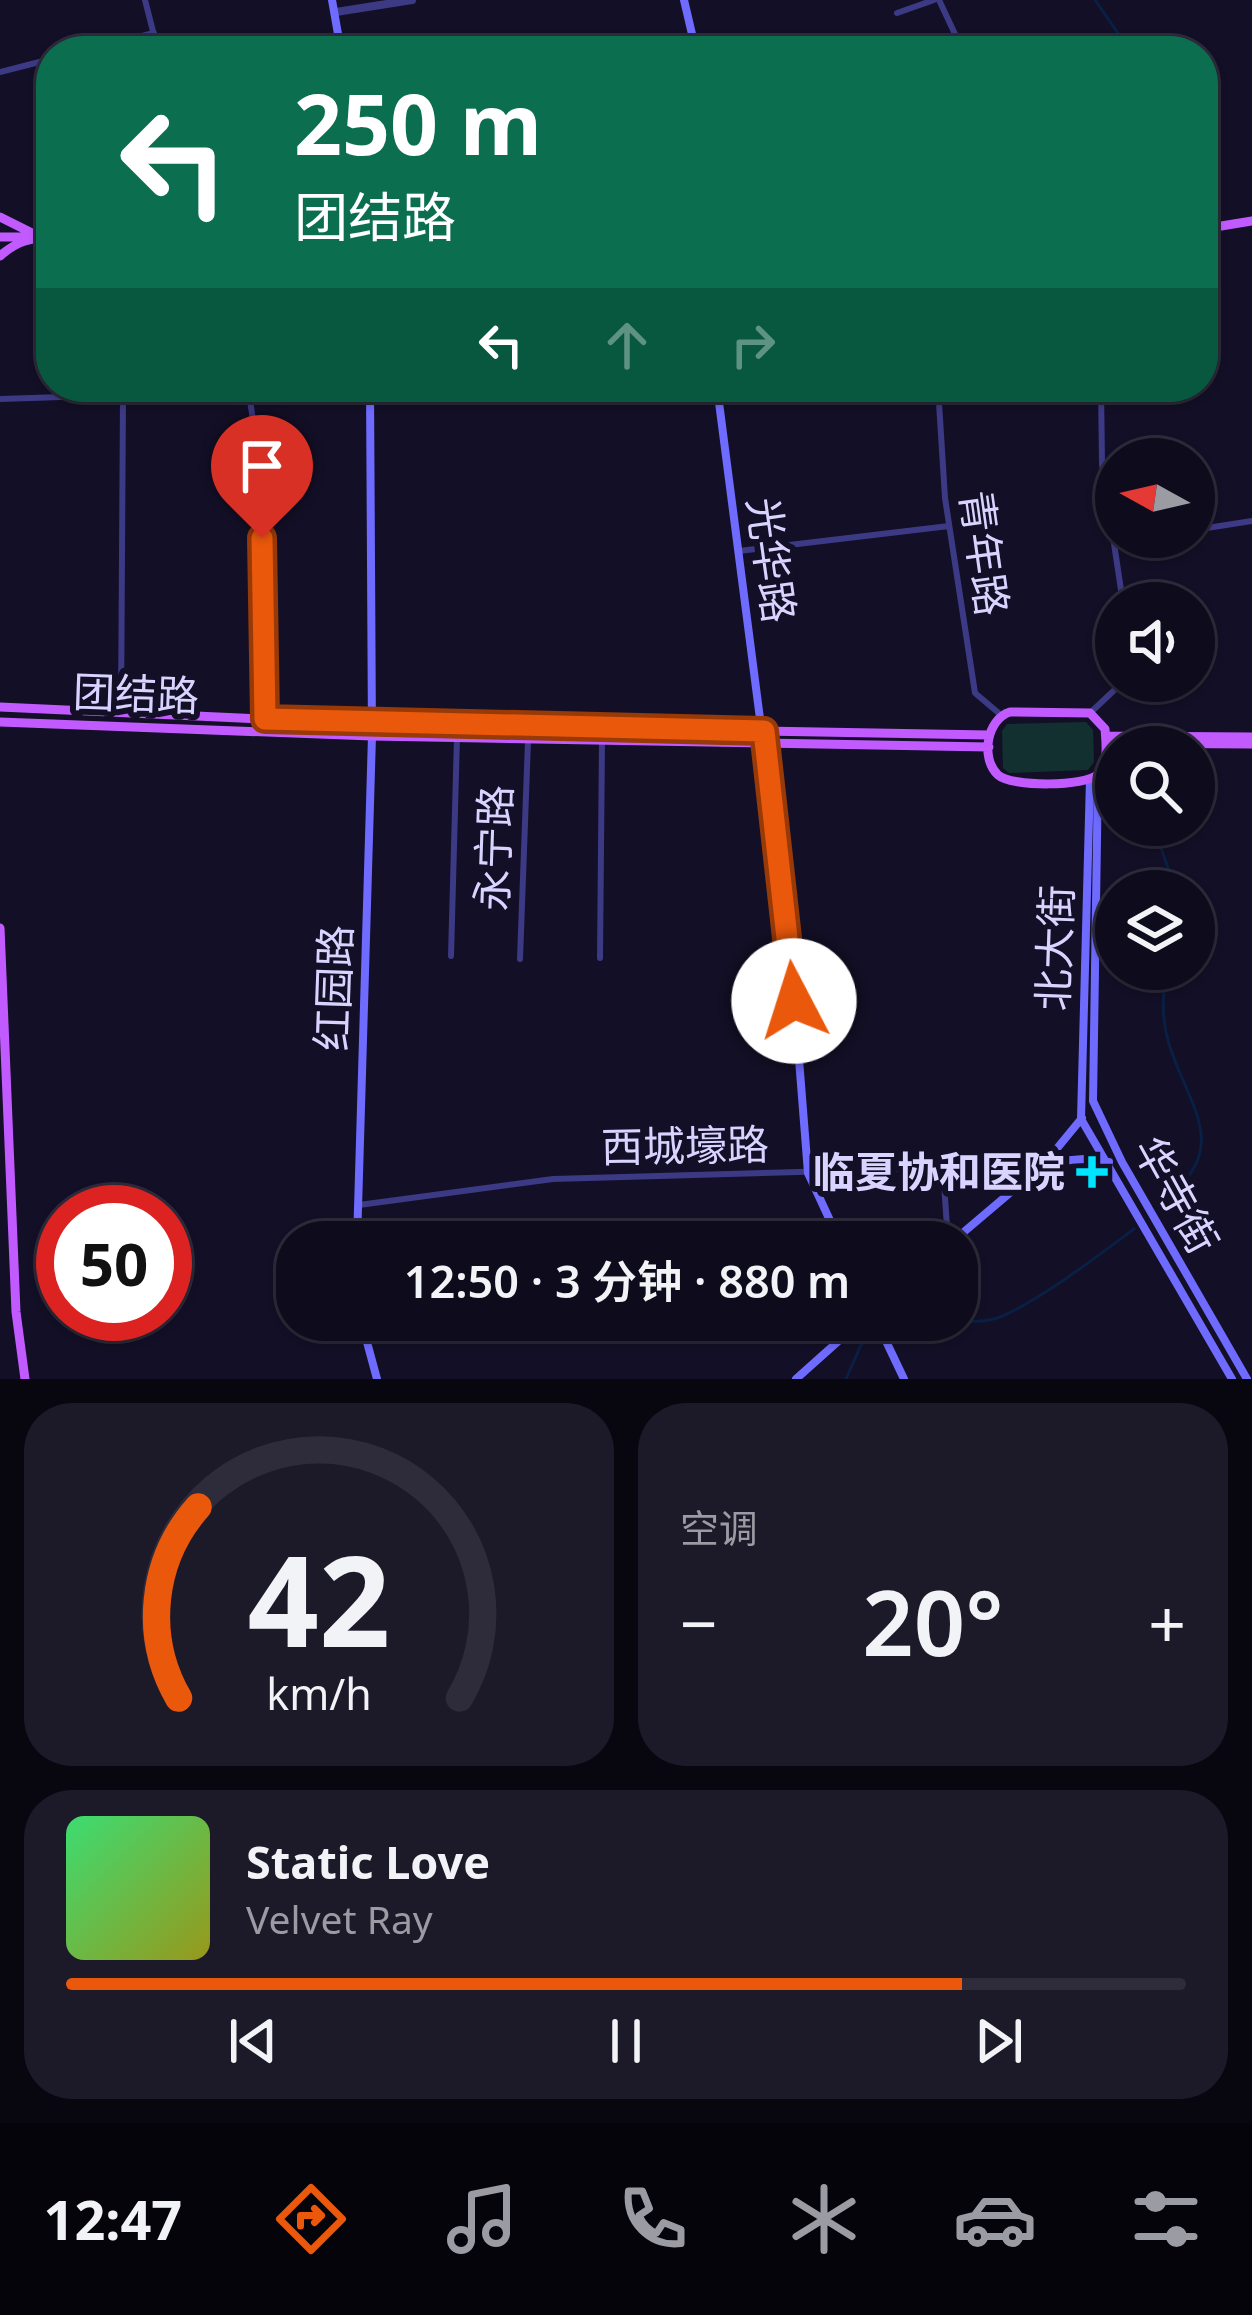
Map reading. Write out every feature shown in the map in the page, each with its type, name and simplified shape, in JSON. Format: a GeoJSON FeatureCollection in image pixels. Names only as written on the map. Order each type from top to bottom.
{"type":"FeatureCollection","features":[{"type":"Feature","properties":{"kind":"main road"},"geometry":{"type":"LineString","coordinates":[[332,0],[339,36]]}},
{"type":"Feature","properties":{"kind":"main road"},"geometry":{"type":"LineString","coordinates":[[684,0],[692,36]]}},
{"type":"Feature","properties":{"kind":"main road"},"geometry":{"type":"LineString","coordinates":[[0,217],[36,234]]}},
{"type":"Feature","properties":{"kind":"main road"},"geometry":{"type":"LineString","coordinates":[[1218,226],[1248,221]]}},
{"type":"Feature","properties":{"kind":"main road"},"geometry":{"type":"LineString","coordinates":[[0,237],[36,237]]}},
{"type":"Feature","properties":{"kind":"main road"},"geometry":{"type":"LineString","coordinates":[[0,256],[14,244],[36,238]]}},
{"type":"Feature","properties":{"kind":"main road","name":"红园路"},"geometry":{"type":"LineString","coordinates":[[356,1221],[372,730],[370,402]]}},
{"type":"Feature","properties":{"kind":"main road","name":"光华路"},"geometry":{"type":"LineString","coordinates":[[719,402],[791,958],[808,1173]]}},
{"type":"Feature","properties":{"kind":"main road","name":"团结路"},"geometry":{"type":"LineString","coordinates":[[0,707],[265,719],[457,737],[764,736]]}},
{"type":"Feature","properties":{"kind":"main road"},"geometry":{"type":"LineString","coordinates":[[1094,777],[1084,783],[1012,782],[998,774],[990,760],[989,741],[1001,715],[1090,713],[1102,726]]}},
{"type":"Feature","properties":{"kind":"main road","name":"团结路"},"geometry":{"type":"LineString","coordinates":[[0,722],[264,732],[989,741]]}},
{"type":"Feature","properties":{"kind":"main road"},"geometry":{"type":"LineString","coordinates":[[1215,740],[1252,740]]}},
{"type":"Feature","properties":{"kind":"main road","name":"北大街"},"geometry":{"type":"LineString","coordinates":[[1093,1101],[1094,777]]}},
{"type":"Feature","properties":{"kind":"main road","name":"北大街"},"geometry":{"type":"LineString","coordinates":[[1081,1119],[1094,777]]}},
{"type":"Feature","properties":{"kind":"main road"},"geometry":{"type":"LineString","coordinates":[[0,928],[6,1230],[25,1379]]}},
{"type":"Feature","properties":{"kind":"main road"},"geometry":{"type":"LineString","coordinates":[[975,1221],[1045,1162],[1093,1101]]}},
{"type":"Feature","properties":{"kind":"main road","name":"华寺街"},"geometry":{"type":"LineString","coordinates":[[1093,1101],[1122,1162],[1247,1379]]}},
{"type":"Feature","properties":{"kind":"main road","name":"华寺街"},"geometry":{"type":"LineString","coordinates":[[1081,1119],[1232,1379]]}},
{"type":"Feature","properties":{"kind":"main road"},"geometry":{"type":"LineString","coordinates":[[1045,1162],[1122,1162]]}},
{"type":"Feature","properties":{"kind":"main road"},"geometry":{"type":"LineString","coordinates":[[808,1173],[830,1221]]}},
{"type":"Feature","properties":{"kind":"main road"},"geometry":{"type":"LineString","coordinates":[[367,1341],[377,1379]]}},
{"type":"Feature","properties":{"kind":"main road"},"geometry":{"type":"LineString","coordinates":[[796,1379],[839,1341]]}},
{"type":"Feature","properties":{"kind":"main road"},"geometry":{"type":"LineString","coordinates":[[886,1341],[904,1379]]}},
{"type":"Feature","properties":{"kind":"street"},"geometry":{"type":"LineString","coordinates":[[145,0],[155,36]]}},
{"type":"Feature","properties":{"kind":"street"},"geometry":{"type":"LineString","coordinates":[[336,12],[412,0]]}},
{"type":"Feature","properties":{"kind":"street"},"geometry":{"type":"LineString","coordinates":[[897,13],[936,0],[955,36]]}},
{"type":"Feature","properties":{"kind":"street"},"geometry":{"type":"LineString","coordinates":[[142,36],[154,33]]}},
{"type":"Feature","properties":{"kind":"street"},"geometry":{"type":"LineString","coordinates":[[0,72],[36,63]]}},
{"type":"Feature","properties":{"kind":"street"},"geometry":{"type":"LineString","coordinates":[[1248,221],[1252,236]]}},
{"type":"Feature","properties":{"kind":"street"},"geometry":{"type":"LineString","coordinates":[[0,399],[36,398]]}},
{"type":"Feature","properties":{"kind":"street"},"geometry":{"type":"LineString","coordinates":[[121,712],[123,402]]}},
{"type":"Feature","properties":{"kind":"street"},"geometry":{"type":"LineString","coordinates":[[250,402],[259,460],[264,732]]}},
{"type":"Feature","properties":{"kind":"street","name":"青年路"},"geometry":{"type":"LineString","coordinates":[[939,402],[949,526],[975,693],[1001,715]]}},
{"type":"Feature","properties":{"kind":"street"},"geometry":{"type":"LineString","coordinates":[[1101,402],[1102,438]]}},
{"type":"Feature","properties":{"kind":"street"},"geometry":{"type":"LineString","coordinates":[[1215,527],[1252,521]]}},
{"type":"Feature","properties":{"kind":"street"},"geometry":{"type":"LineString","coordinates":[[739,551],[949,526]]}},
{"type":"Feature","properties":{"kind":"street"},"geometry":{"type":"LineString","coordinates":[[1090,713],[1102,702]]}},
{"type":"Feature","properties":{"kind":"street"},"geometry":{"type":"LineString","coordinates":[[451,956],[457,737]]}},
{"type":"Feature","properties":{"kind":"street","name":"永宁路"},"geometry":{"type":"LineString","coordinates":[[520,959],[529,738]]}},
{"type":"Feature","properties":{"kind":"street"},"geometry":{"type":"LineString","coordinates":[[600,958],[602,740]]}},
{"type":"Feature","properties":{"kind":"street","name":"西城壕路"},"geometry":{"type":"LineString","coordinates":[[356,1205],[554,1179],[943,1168],[948,1221]]}},
{"type":"Feature","properties":{"kind":"green space"},"geometry":{"type":"Polygon","coordinates":[[[1086,722],[1093,730],[1094,762],[1088,770],[1009,773],[1003,768],[1002,731],[1007,724],[1086,722]]]}},
{"type":"Feature","properties":{"kind":"waterway"},"geometry":{"type":"LineString","coordinates":[[1095,0],[1120,36]]}},
{"type":"Feature","properties":{"kind":"waterway"},"geometry":{"type":"LineString","coordinates":[[1160,846],[1169,870]]}},
{"type":"Feature","properties":{"kind":"waterway"},"geometry":{"type":"LineString","coordinates":[[1162,1202],[1184,1182],[1201,1145],[1195,1108],[1169,1044],[1165,990]]}},
{"type":"Feature","properties":{"kind":"waterway"},"geometry":{"type":"LineString","coordinates":[[978,1321],[1016,1310],[1134,1229]]}},
{"type":"Feature","properties":{"kind":"waterway"},"geometry":{"type":"LineString","coordinates":[[846,1379],[866,1341]]}},
{"type":"Feature","properties":{"kind":"place","name":"临夏协和医院"},"geometry":{"type":"Point","coordinates":[1092,1172]}},
{"type":"Feature","properties":{"kind":"route"},"geometry":{"type":"LineString","coordinates":[[262,538],[265,719],[764,731],[794,1001]]}}]}
